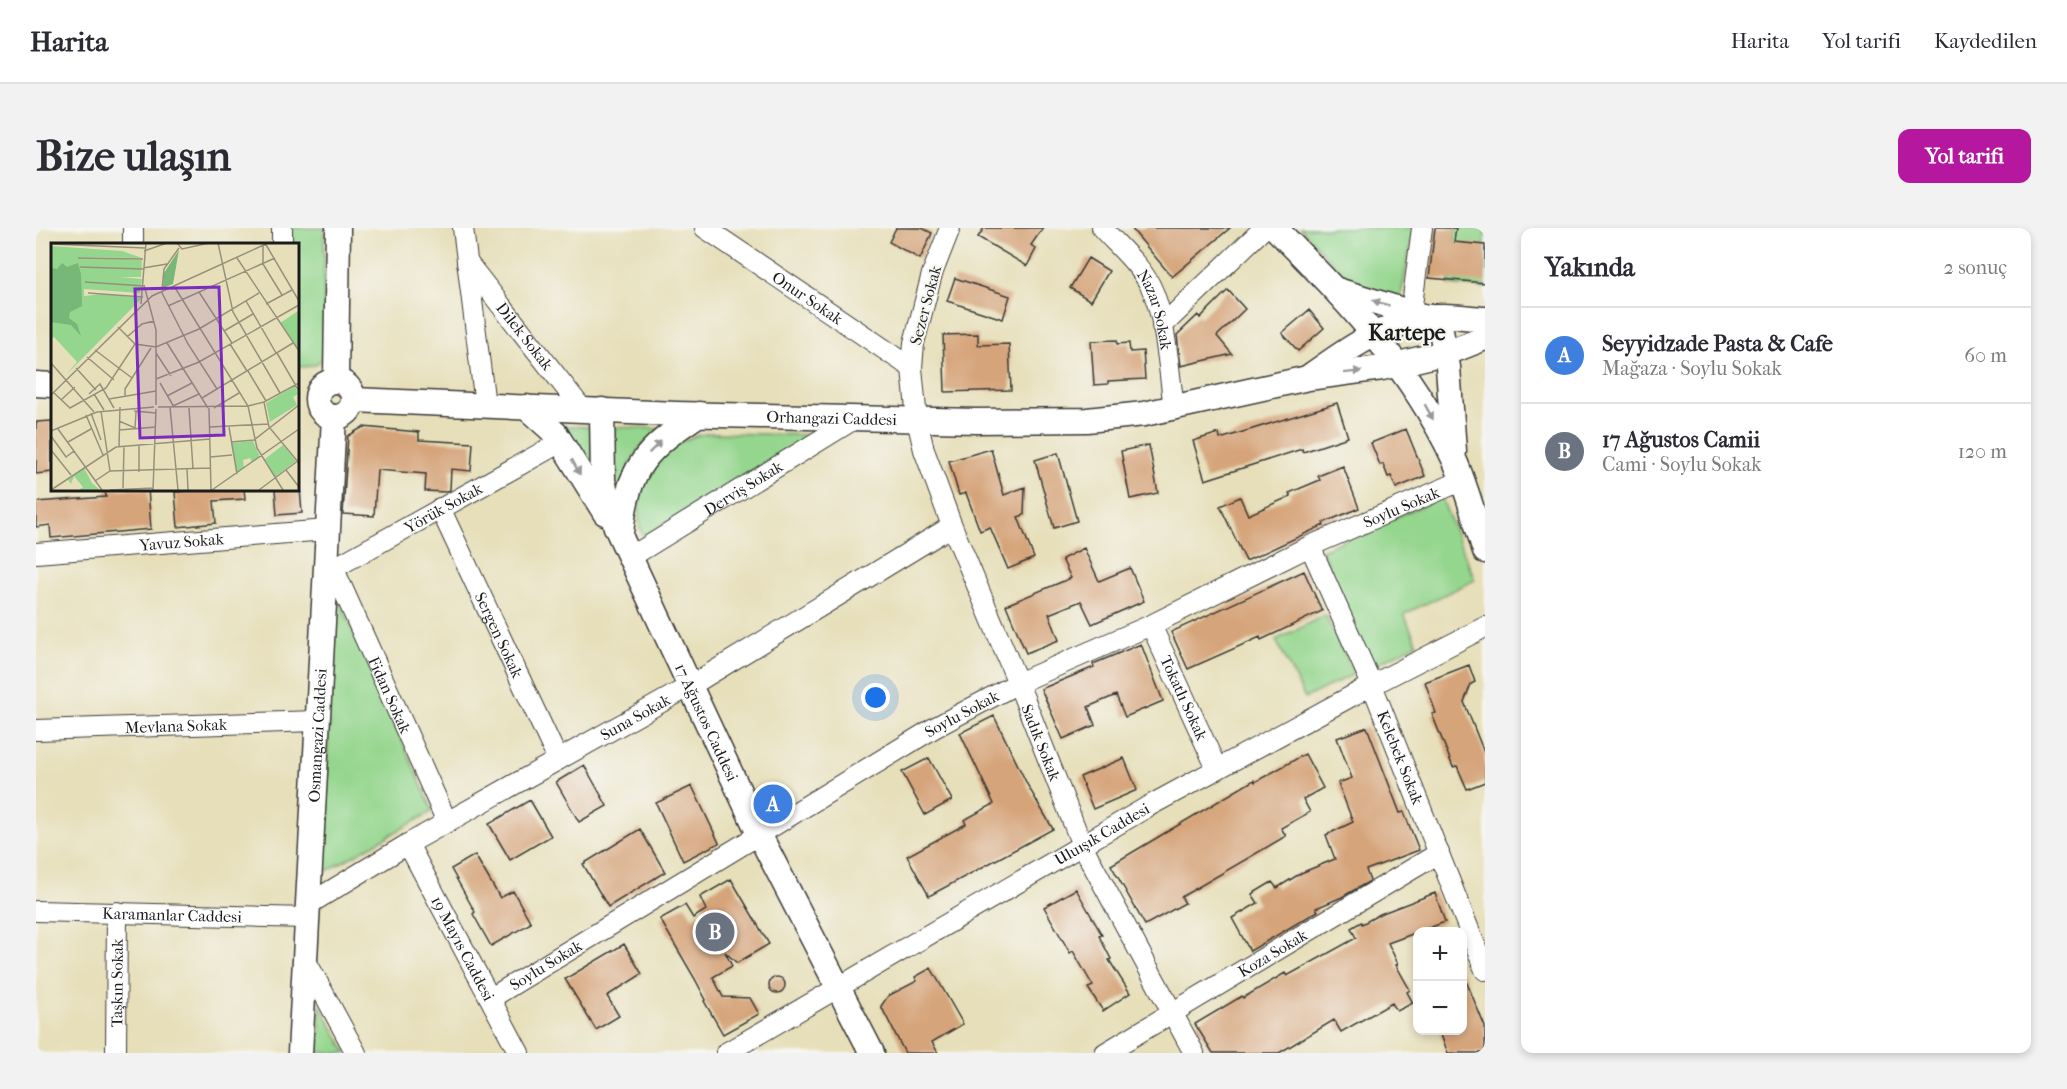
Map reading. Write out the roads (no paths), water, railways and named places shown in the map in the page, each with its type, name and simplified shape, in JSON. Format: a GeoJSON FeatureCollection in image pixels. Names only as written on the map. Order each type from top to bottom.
{"type":"FeatureCollection","features":[{"type":"Feature","properties":{"kind":"street"},"geometry":{"type":"LineString","coordinates":[[336,381],[338,228]]}},
{"type":"Feature","properties":{"kind":"street","name":"Dilek Sokak"},"geometry":{"type":"LineString","coordinates":[[463,228],[485,405]]}},
{"type":"Feature","properties":{"kind":"street","name":"Onur Sokak"},"geometry":{"type":"LineString","coordinates":[[705,228],[912,368]]}},
{"type":"Feature","properties":{"kind":"street","name":"Sezer Sokak"},"geometry":{"type":"LineString","coordinates":[[917,420],[912,368],[914,343],[924,301],[950,228]]}},
{"type":"Feature","properties":{"kind":"street","name":"Nazar Sokak"},"geometry":{"type":"LineString","coordinates":[[1102,228],[1150,285],[1162,326],[1174,408]]}},
{"type":"Feature","properties":{"kind":"street"},"geometry":{"type":"LineString","coordinates":[[1162,326],[1264,228]]}},
{"type":"Feature","properties":{"kind":"street"},"geometry":{"type":"LineString","coordinates":[[1275,228],[1336,290],[1398,365],[1419,394],[1467,483]]}},
{"type":"Feature","properties":{"kind":"street"},"geometry":{"type":"LineString","coordinates":[[1418,315],[1422,228]]}},
{"type":"Feature","properties":{"kind":"street","name":"Dilek Sokak"},"geometry":{"type":"LineString","coordinates":[[467,262],[592,410]]}},
{"type":"Feature","properties":{"kind":"street"},"geometry":{"type":"LineString","coordinates":[[1336,290],[1418,315],[1485,319]]}},
{"type":"Feature","properties":{"kind":"street"},"geometry":{"type":"LineString","coordinates":[[1308,378],[1349,348],[1418,315]]}},
{"type":"Feature","properties":{"kind":"street"},"geometry":{"type":"LineString","coordinates":[[1418,315],[1441,331],[1467,483],[1485,551]]}},
{"type":"Feature","properties":{"kind":"street","name":"Orhangazi Caddesi"},"geometry":{"type":"LineString","coordinates":[[354,400],[917,420],[1087,420],[1144,414],[1308,378],[1398,365],[1446,353],[1485,338]]}},
{"type":"Feature","properties":{"kind":"street"},"geometry":{"type":"LineString","coordinates":[[330,381],[336,381],[351,389],[354,400],[349,411],[344,415],[334,417],[307,398],[330,381]]}},
{"type":"Feature","properties":{"kind":"street"},"geometry":{"type":"LineString","coordinates":[[36,384],[51,385]]}},
{"type":"Feature","properties":{"kind":"street"},"geometry":{"type":"LineString","coordinates":[[526,406],[561,442],[625,548]]}},
{"type":"Feature","properties":{"kind":"street","name":"17 Ağustos Caddesi"},"geometry":{"type":"LineString","coordinates":[[592,410],[603,481],[625,548],[760,836],[872,1053]]}},
{"type":"Feature","properties":{"kind":"street"},"geometry":{"type":"LineString","coordinates":[[625,548],[624,504],[630,483],[638,467],[651,450],[668,434],[699,414]]}},
{"type":"Feature","properties":{"kind":"street","name":"Osmangazi Caddesi"},"geometry":{"type":"LineString","coordinates":[[300,1053],[316,721],[329,570],[327,530],[334,417]]}},
{"type":"Feature","properties":{"kind":"street","name":"Derviş Sokak"},"geometry":{"type":"LineString","coordinates":[[625,548],[856,418]]}},
{"type":"Feature","properties":{"kind":"street","name":"Sadık Sokak"},"geometry":{"type":"LineString","coordinates":[[917,420],[924,450],[952,526],[1018,683],[1082,845],[1194,1053]]}},
{"type":"Feature","properties":{"kind":"street","name":"Yörük Sokak"},"geometry":{"type":"LineString","coordinates":[[329,570],[561,442]]}},
{"type":"Feature","properties":{"kind":"street","name":"Soylu Sokak"},"geometry":{"type":"LineString","coordinates":[[490,998],[760,836],[934,728],[1018,683],[1151,625],[1310,546],[1467,483]]}},
{"type":"Feature","properties":{"kind":"street","name":"Sergen Sokak"},"geometry":{"type":"LineString","coordinates":[[440,508],[558,760]]}},
{"type":"Feature","properties":{"kind":"street","name":"Suna Sokak"},"geometry":{"type":"LineString","coordinates":[[308,911],[408,844],[690,686],[952,526]]}},
{"type":"Feature","properties":{"kind":"street","name":"Yavuz Sokak"},"geometry":{"type":"LineString","coordinates":[[36,553],[327,530]]}},
{"type":"Feature","properties":{"kind":"street","name":"Kelebek Sokak"},"geometry":{"type":"LineString","coordinates":[[1310,546],[1372,685],[1485,970]]}},
{"type":"Feature","properties":{"kind":"street","name":"Fidan Sokak"},"geometry":{"type":"LineString","coordinates":[[329,570],[447,822]]}},
{"type":"Feature","properties":{"kind":"street","name":"Tokatlı Sokak"},"geometry":{"type":"LineString","coordinates":[[1151,625],[1217,769]]}},
{"type":"Feature","properties":{"kind":"street","name":"Uluışık Caddesi"},"geometry":{"type":"LineString","coordinates":[[726,1053],[1082,845],[1217,769],[1485,627]]}},
{"type":"Feature","properties":{"kind":"street","name":"Mevlana Sokak"},"geometry":{"type":"LineString","coordinates":[[36,730],[316,721]]}},
{"type":"Feature","properties":{"kind":"street","name":"19 Mayıs Caddesi"},"geometry":{"type":"LineString","coordinates":[[408,844],[519,1053]]}},
{"type":"Feature","properties":{"kind":"street","name":"Koza Sokak"},"geometry":{"type":"LineString","coordinates":[[1105,1053],[1439,853]]}},
{"type":"Feature","properties":{"kind":"street","name":"Karamanlar Caddesi"},"geometry":{"type":"LineString","coordinates":[[36,911],[308,911]]}},
{"type":"Feature","properties":{"kind":"street","name":"Taşkın Sokak"},"geometry":{"type":"LineString","coordinates":[[116,1053],[117,912]]}},
{"type":"Feature","properties":{"kind":"street"},"geometry":{"type":"LineString","coordinates":[[305,959],[356,1053]]}},
{"type":"Feature","properties":{"kind":"place","name":"Seyyidzade Pasta & Cafe"},"geometry":{"type":"Point","coordinates":[773,804]}},
{"type":"Feature","properties":{"kind":"place","name":"17 Ağustos Camii"},"geometry":{"type":"Point","coordinates":[715,932]}},
{"type":"Feature","properties":{"kind":"district","name":"Kartepe"},"geometry":{"type":"Point","coordinates":[1407,332]}}]}
